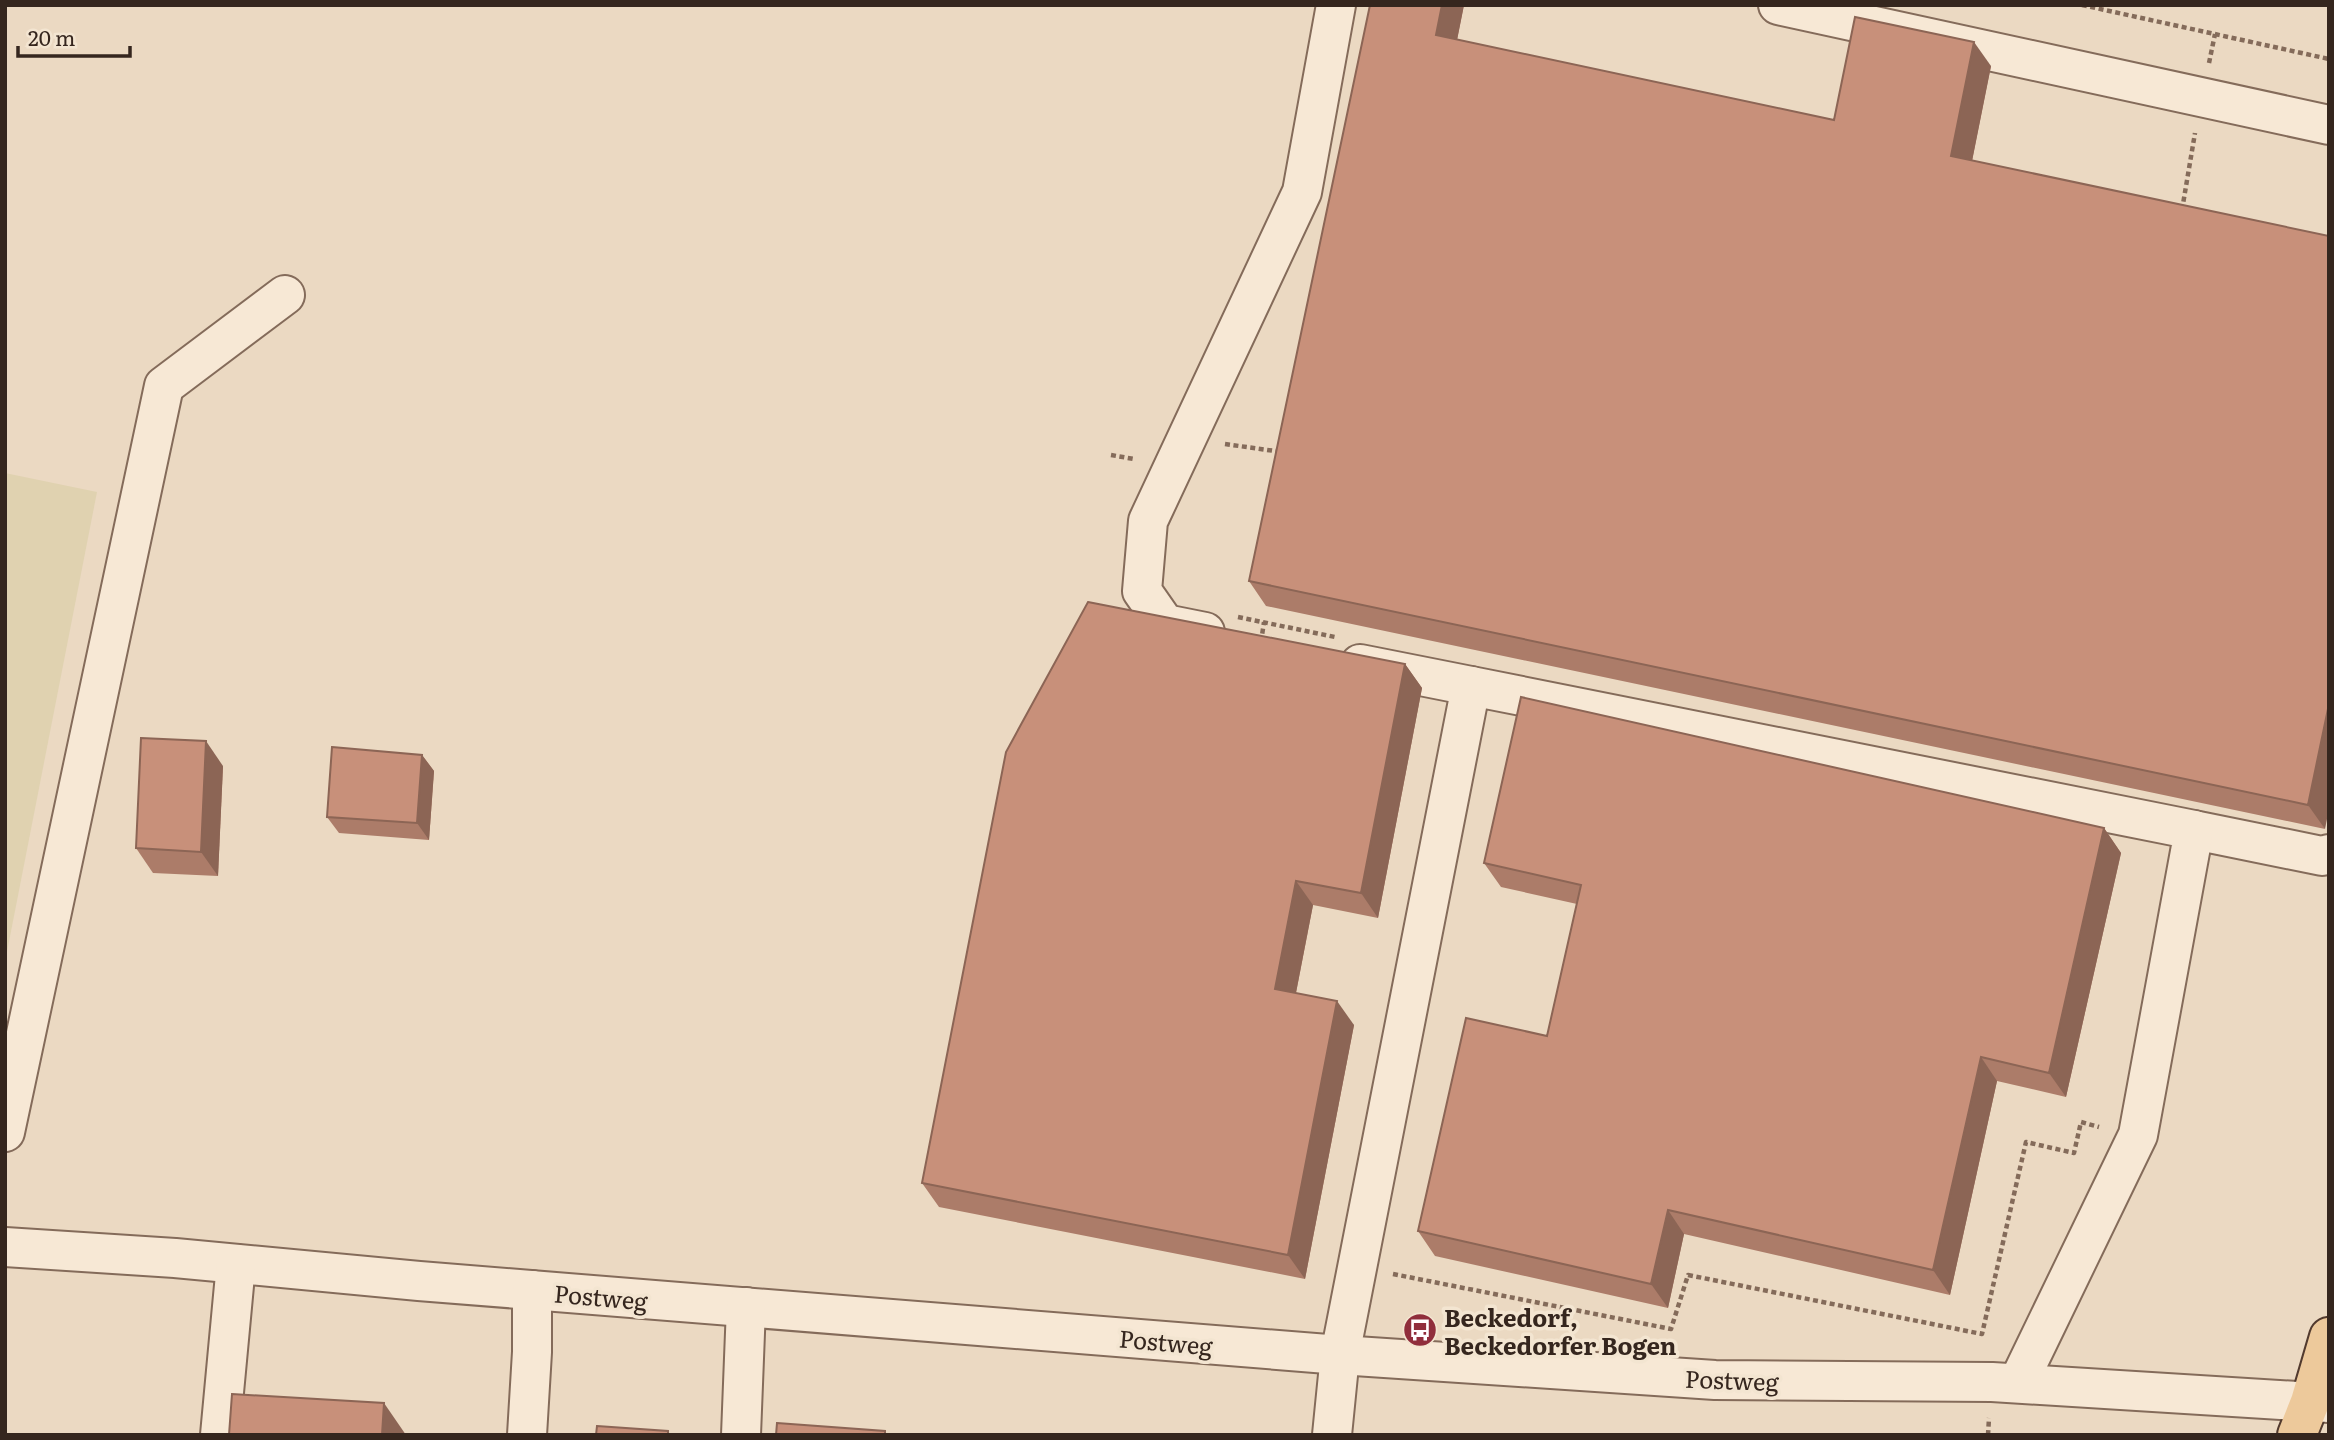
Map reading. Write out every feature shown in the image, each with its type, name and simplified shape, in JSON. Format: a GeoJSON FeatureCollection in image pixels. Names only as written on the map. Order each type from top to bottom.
{"type":"FeatureCollection","features":[{"type":"Feature","properties":{"kind":"main road"},"geometry":{"type":"LineString","coordinates":[[2312,1413],[2329,1337]]}},
{"type":"Feature","properties":{"kind":"street"},"geometry":{"type":"LineString","coordinates":[[1262,633],[1165,624],[1142,591],[1147,521],[1302,192],[1336,5]]}},
{"type":"Feature","properties":{"kind":"street"},"geometry":{"type":"LineString","coordinates":[[1778,5],[2329,125]]}},
{"type":"Feature","properties":{"kind":"street"},"geometry":{"type":"LineString","coordinates":[[5,1132],[164,386],[285,295]]}},
{"type":"Feature","properties":{"kind":"street"},"geometry":{"type":"LineString","coordinates":[[1328,657],[2322,856],[2329,854]]}},
{"type":"Feature","properties":{"kind":"street"},"geometry":{"type":"LineString","coordinates":[[1332,1435],[1340,1355],[1471,686]]}},
{"type":"Feature","properties":{"kind":"street"},"geometry":{"type":"LineString","coordinates":[[2018,1383],[2138,1135],[2194,830]]}},
{"type":"Feature","properties":{"kind":"street","name":"Postweg"},"geometry":{"type":"LineString","coordinates":[[5,1247],[1340,1355],[1715,1380],[2018,1383],[2312,1413]]}},
{"type":"Feature","properties":{"kind":"street"},"geometry":{"type":"LineString","coordinates":[[220,1435],[236,1264]]}},
{"type":"Feature","properties":{"kind":"street"},"geometry":{"type":"LineString","coordinates":[[527,1435],[532,1352],[531,1290]]}},
{"type":"Feature","properties":{"kind":"street"},"geometry":{"type":"LineString","coordinates":[[741,1435],[746,1307]]}},
{"type":"Feature","properties":{"kind":"path"},"geometry":{"type":"LineString","coordinates":[[2081,5],[2329,59]]}},
{"type":"Feature","properties":{"kind":"path"},"geometry":{"type":"LineString","coordinates":[[1357,1267],[1671,1329],[1688,1275],[1982,1334],[2026,1142],[2074,1153],[2081,1122],[2138,1135]]}},
{"type":"Feature","properties":{"kind":"shaded area"},"geometry":{"type":"Polygon","coordinates":[[[5,473],[97,492],[5,962],[5,473]]]}},
{"type":"Feature","properties":{"kind":"building"},"geometry":{"type":"Polygon","coordinates":[[[1370,5],[1442,5],[1436,35],[1834,120],[1855,17],[1974,42],[1951,156],[2329,236],[2329,704],[2308,805],[1249,581],[1370,5]]]}},
{"type":"Feature","properties":{"kind":"building"},"geometry":{"type":"Polygon","coordinates":[[[1088,602],[1405,664],[1361,893],[1296,881],[1275,989],[1337,1001],[1288,1255],[922,1183],[1006,752],[1088,602]]]}},
{"type":"Feature","properties":{"kind":"building"},"geometry":{"type":"Polygon","coordinates":[[[1521,697],[2104,828],[2049,1073],[1981,1057],[1933,1270],[1668,1210],[1651,1284],[1418,1231],[1466,1018],[1547,1036],[1581,885],[1484,863],[1521,697]]]}},
{"type":"Feature","properties":{"kind":"building"},"geometry":{"type":"Polygon","coordinates":[[[141,738],[206,741],[201,852],[136,848],[141,738]]]}},
{"type":"Feature","properties":{"kind":"building"},"geometry":{"type":"Polygon","coordinates":[[[332,747],[422,755],[417,823],[327,817],[332,747]]]}},
{"type":"Feature","properties":{"kind":"building"},"geometry":{"type":"Polygon","coordinates":[[[232,1394],[384,1403],[382,1435],[229,1435],[232,1394]]]}},
{"type":"Feature","properties":{"kind":"building"},"geometry":{"type":"Polygon","coordinates":[[[777,1423],[885,1431],[885,1435],[776,1435],[777,1423]]]}},
{"type":"Feature","properties":{"kind":"building"},"geometry":{"type":"Polygon","coordinates":[[[597,1426],[668,1431],[668,1435],[596,1435],[597,1426]]]}},
{"type":"Feature","properties":{"kind":"place","name":"Beckedorf, Beckedorfer Bogen"},"geometry":{"type":"Point","coordinates":[1420,1330]}}]}
